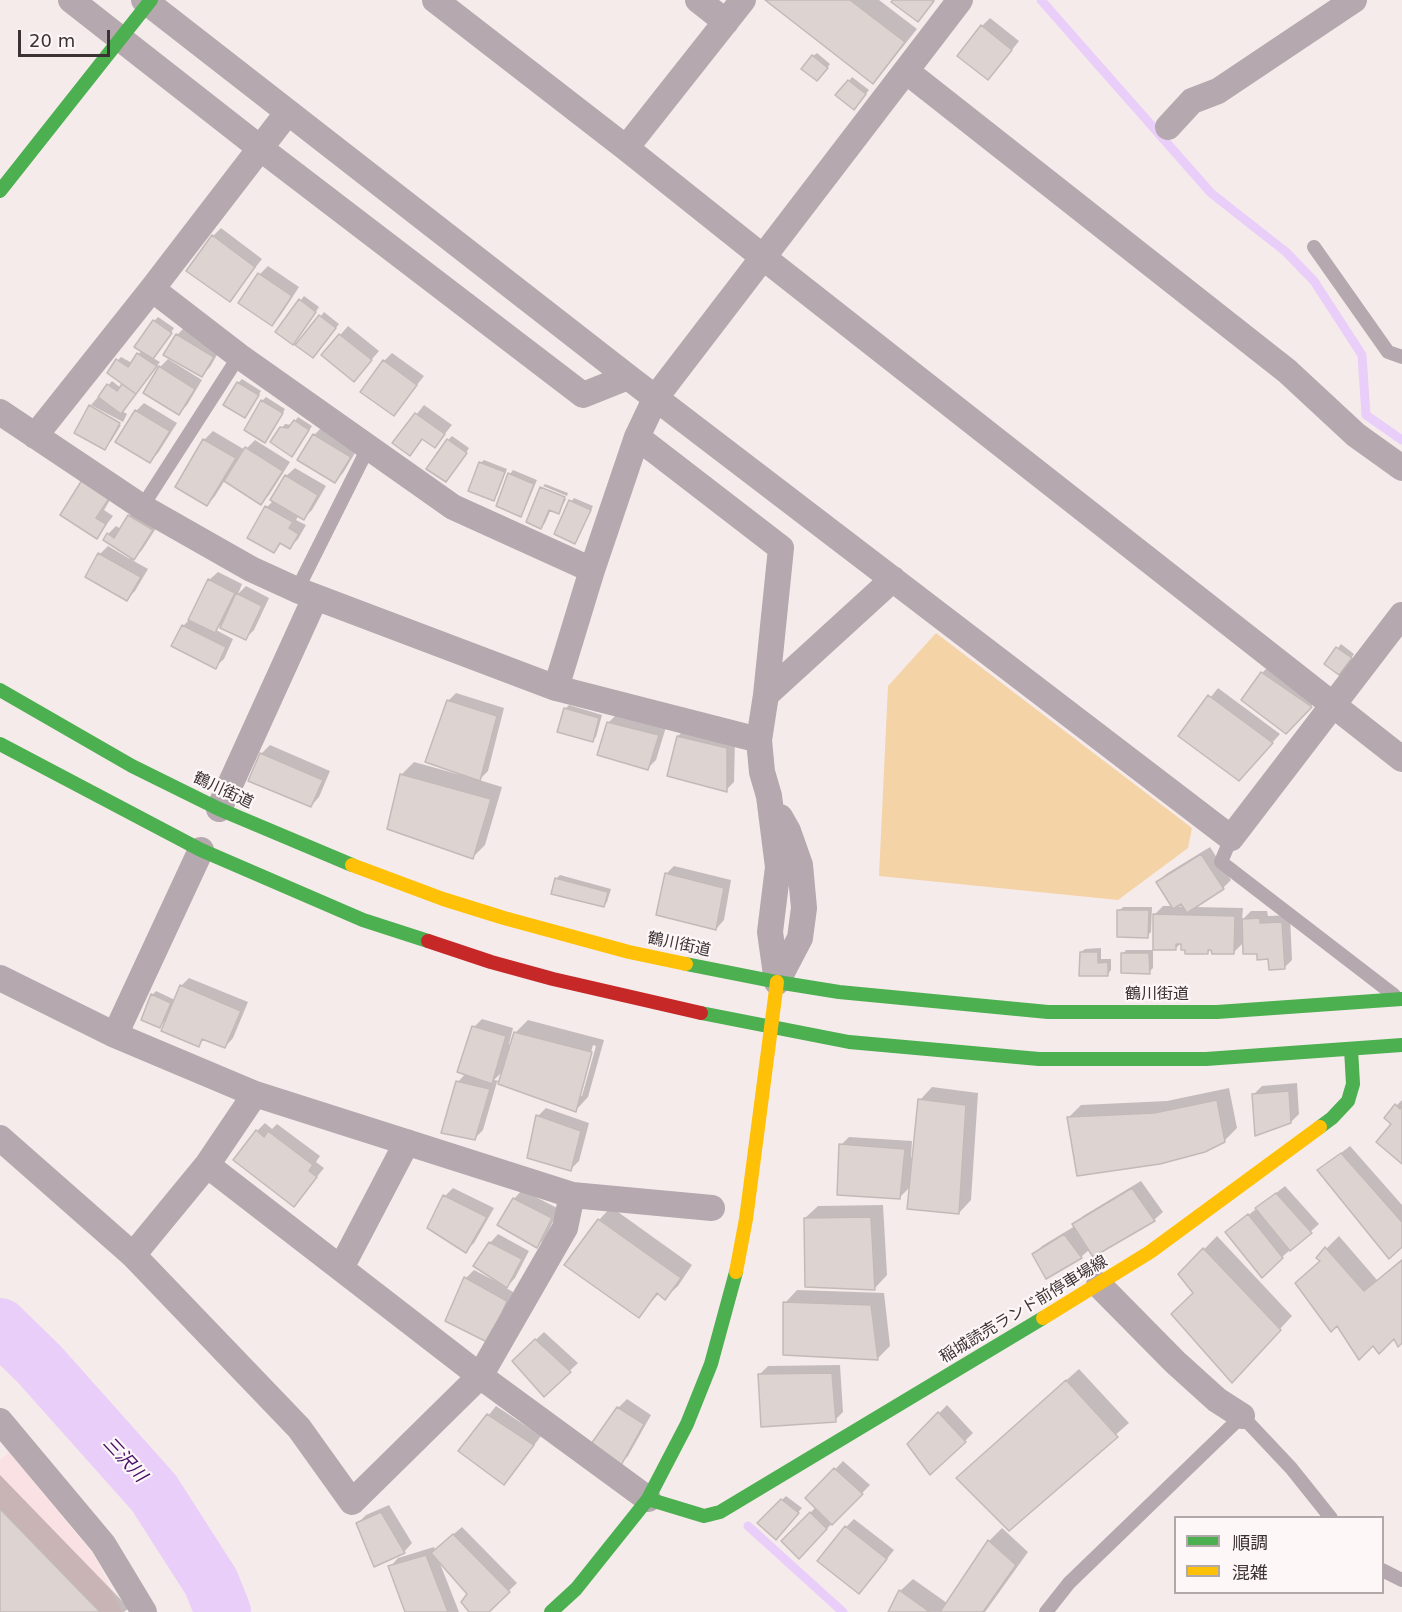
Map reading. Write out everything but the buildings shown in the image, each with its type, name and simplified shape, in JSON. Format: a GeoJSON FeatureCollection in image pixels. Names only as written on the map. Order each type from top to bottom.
{"type":"FeatureCollection","features":[{"type":"Feature","properties":{"kind":"main road"},"geometry":{"type":"LineString","coordinates":[[0,190],[148,1]]}},
{"type":"Feature","properties":{"kind":"main road","name":"鶴川街道"},"geometry":{"type":"LineString","coordinates":[[0,690],[132,766],[219,809],[321,854],[384,878],[504,918],[629,951],[777,982],[887,999],[1048,1012],[1217,1012],[1400,999]]}},
{"type":"Feature","properties":{"kind":"main road"},"geometry":{"type":"LineString","coordinates":[[0,744],[201,850],[363,920],[491,962],[594,989],[771,1028],[870,1044],[1039,1059],[1206,1059],[1402,1045]]}},
{"type":"Feature","properties":{"kind":"main road"},"geometry":{"type":"LineString","coordinates":[[551,1612],[576,1589],[648,1499],[687,1424],[704,1384],[722,1328],[746,1219],[777,982]]}},
{"type":"Feature","properties":{"kind":"main road","name":"稲城読売ランド前停車場線"},"geometry":{"type":"LineString","coordinates":[[648,1499],[704,1516],[720,1512],[1099,1285],[1150,1252],[1332,1118],[1348,1101],[1353,1084],[1351,1049]]}},
{"type":"Feature","properties":{"kind":"street"},"geometry":{"type":"LineString","coordinates":[[70,0],[583,395],[628,377]]}},
{"type":"Feature","properties":{"kind":"street"},"geometry":{"type":"LineString","coordinates":[[435,0],[1402,759]]}},
{"type":"Feature","properties":{"kind":"street"},"geometry":{"type":"LineString","coordinates":[[698,0],[726,22]]}},
{"type":"Feature","properties":{"kind":"street"},"geometry":{"type":"LineString","coordinates":[[626,148],[743,0]]}},
{"type":"Feature","properties":{"kind":"street"},"geometry":{"type":"LineString","coordinates":[[556,688],[592,570],[637,437],[656,397],[960,0]]}},
{"type":"Feature","properties":{"kind":"street"},"geometry":{"type":"LineString","coordinates":[[1168,127],[1192,101],[1218,91],[1354,0]]}},
{"type":"Feature","properties":{"kind":"street"},"geometry":{"type":"LineString","coordinates":[[148,1],[628,377],[1231,838],[1402,615]]}},
{"type":"Feature","properties":{"kind":"street"},"geometry":{"type":"LineString","coordinates":[[906,71],[1287,371],[1356,435],[1402,468]]}},
{"type":"Feature","properties":{"kind":"street"},"geometry":{"type":"LineString","coordinates":[[35,436],[152,290],[288,112]]}},
{"type":"Feature","properties":{"kind":"street"},"geometry":{"type":"LineString","coordinates":[[152,290],[239,356],[453,507],[592,570]]}},
{"type":"Feature","properties":{"kind":"street"},"geometry":{"type":"LineString","coordinates":[[0,412],[142,507],[251,569],[306,594],[556,688],[759,740]]}},
{"type":"Feature","properties":{"kind":"street"},"geometry":{"type":"LineString","coordinates":[[637,437],[782,548],[759,740],[762,772],[769,796],[788,831],[800,865],[804,908],[800,938],[777,982]]}},
{"type":"Feature","properties":{"kind":"street"},"geometry":{"type":"LineString","coordinates":[[766,695],[893,579]]}},
{"type":"Feature","properties":{"kind":"street"},"geometry":{"type":"LineString","coordinates":[[219,809],[306,594]]}},
{"type":"Feature","properties":{"kind":"street"},"geometry":{"type":"LineString","coordinates":[[115,1035],[201,850]]}},
{"type":"Feature","properties":{"kind":"street"},"geometry":{"type":"LineString","coordinates":[[0,978],[115,1035],[255,1094],[572,1196],[712,1208]]}},
{"type":"Feature","properties":{"kind":"street"},"geometry":{"type":"LineString","coordinates":[[132,1254],[207,1165],[255,1094]]}},
{"type":"Feature","properties":{"kind":"street"},"geometry":{"type":"LineString","coordinates":[[0,1138],[132,1254],[299,1428],[352,1502],[480,1376],[565,1228],[572,1196]]}},
{"type":"Feature","properties":{"kind":"street"},"geometry":{"type":"LineString","coordinates":[[341,1268],[407,1142]]}},
{"type":"Feature","properties":{"kind":"street"},"geometry":{"type":"LineString","coordinates":[[207,1165],[480,1376],[648,1499]]}},
{"type":"Feature","properties":{"kind":"street"},"geometry":{"type":"LineString","coordinates":[[1099,1285],[1175,1362],[1217,1400],[1242,1416]]}},
{"type":"Feature","properties":{"kind":"street"},"geometry":{"type":"LineString","coordinates":[[0,1421],[104,1544],[144,1612]]}},
{"type":"Feature","properties":{"kind":"lane"},"geometry":{"type":"LineString","coordinates":[[1314,247],[1388,352],[1402,357]]}},
{"type":"Feature","properties":{"kind":"lane"},"geometry":{"type":"LineString","coordinates":[[142,507],[239,356]]}},
{"type":"Feature","properties":{"kind":"lane"},"geometry":{"type":"LineString","coordinates":[[306,594],[368,448]]}},
{"type":"Feature","properties":{"kind":"lane"},"geometry":{"type":"LineString","coordinates":[[1231,838],[1221,862],[1400,999]]}},
{"type":"Feature","properties":{"kind":"lane"},"geometry":{"type":"LineString","coordinates":[[1046,1612],[1070,1583],[1242,1416],[1291,1467],[1329,1516]]}},
{"type":"Feature","properties":{"kind":"lane"},"geometry":{"type":"LineString","coordinates":[[1384,1571],[1402,1580]]}},
{"type":"Feature","properties":{"kind":"shaded area"},"geometry":{"type":"Polygon","coordinates":[[[936,633],[1192,828],[1188,848],[1118,900],[879,876],[888,686],[936,633]]]}},
{"type":"Feature","properties":{"kind":"shaded area"},"geometry":{"type":"Polygon","coordinates":[[[9,1452],[94,1555],[122,1612],[0,1612],[0,1460],[9,1452]]]}},
{"type":"Feature","properties":{"kind":"waterway"},"geometry":{"type":"LineString","coordinates":[[1041,0],[1211,193],[1286,252],[1314,281],[1362,355],[1366,415],[1402,440]]}},
{"type":"Feature","properties":{"kind":"waterway","name":"三沢川"},"geometry":{"type":"LineString","coordinates":[[0,1326],[39,1364],[154,1493],[211,1582],[223,1612]]}},
{"type":"Feature","properties":{"kind":"waterway"},"geometry":{"type":"LineString","coordinates":[[748,1526],[843,1612]]}},
{"type":"Feature","properties":{"kind":"traffic: fast"},"geometry":{"type":"LineString","coordinates":[[0,191],[151,0]]}},
{"type":"Feature","properties":{"kind":"traffic: fast"},"geometry":{"type":"LineString","coordinates":[[0,690],[132,766],[219,809],[352,865]]}},
{"type":"Feature","properties":{"kind":"traffic: fast"},"geometry":{"type":"LineString","coordinates":[[0,744],[201,850],[363,920],[428,941]]}},
{"type":"Feature","properties":{"kind":"traffic: fast"},"geometry":{"type":"LineString","coordinates":[[686,964],[839,992],[1048,1012],[1217,1012],[1402,999]]}},
{"type":"Feature","properties":{"kind":"traffic: fast"},"geometry":{"type":"LineString","coordinates":[[701,1013],[849,1042],[1039,1059],[1206,1059],[1402,1045]]}},
{"type":"Feature","properties":{"kind":"traffic: fast"},"geometry":{"type":"LineString","coordinates":[[1320,1127],[1348,1101],[1353,1084],[1351,1049]]}},
{"type":"Feature","properties":{"kind":"traffic: fast"},"geometry":{"type":"LineString","coordinates":[[551,1612],[576,1589],[648,1499],[687,1424],[711,1364],[736,1272]]}},
{"type":"Feature","properties":{"kind":"traffic: fast"},"geometry":{"type":"LineString","coordinates":[[648,1499],[704,1516],[720,1512],[1043,1318]]}},
{"type":"Feature","properties":{"kind":"traffic: slow"},"geometry":{"type":"LineString","coordinates":[[352,865],[443,899],[504,918],[629,952],[686,964]]}},
{"type":"Feature","properties":{"kind":"traffic: slow"},"geometry":{"type":"LineString","coordinates":[[736,1272],[746,1219],[777,982]]}},
{"type":"Feature","properties":{"kind":"traffic: slow"},"geometry":{"type":"LineString","coordinates":[[1043,1318],[1150,1252],[1320,1127]]}},
{"type":"Feature","properties":{"kind":"traffic: jam"},"geometry":{"type":"LineString","coordinates":[[428,941],[553,979],[701,1013]]}}]}
